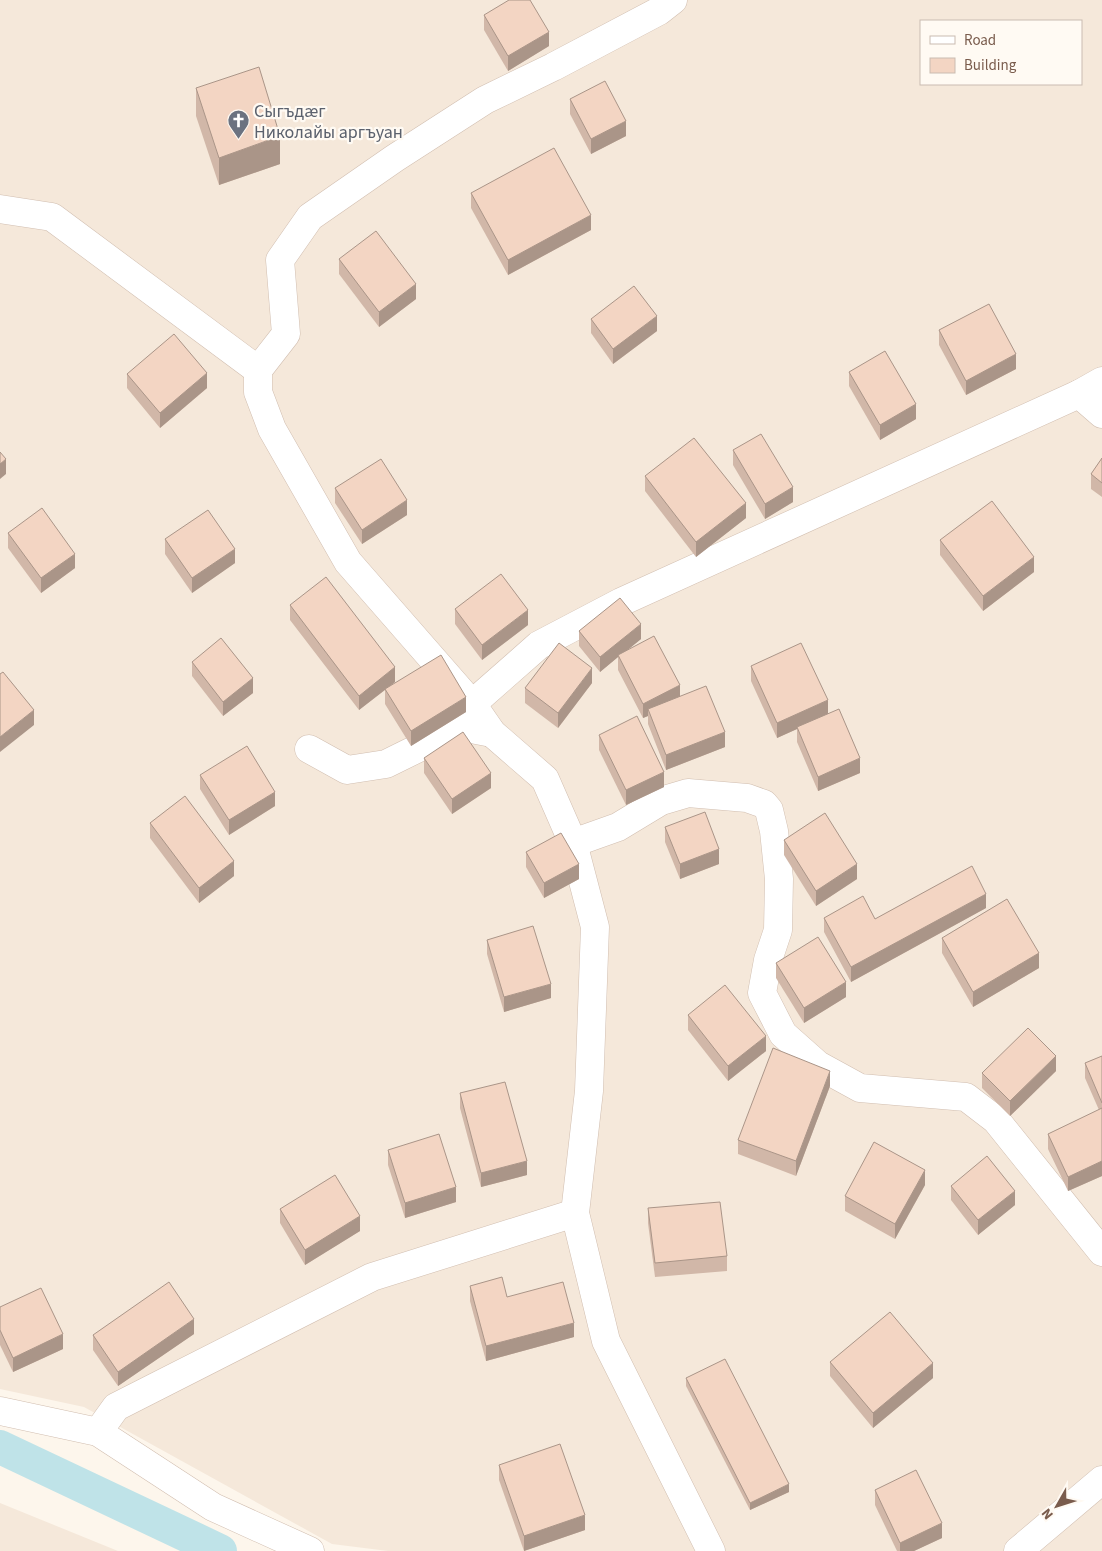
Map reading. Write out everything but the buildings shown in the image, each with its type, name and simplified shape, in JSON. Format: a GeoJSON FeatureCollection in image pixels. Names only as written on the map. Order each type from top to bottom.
{"type":"FeatureCollection","features":[{"type":"Feature","properties":{"kind":"street"},"geometry":{"type":"LineString","coordinates":[[673,0],[659,10],[561,63],[485,100],[395,158],[310,217],[280,260],[286,334],[258,370],[258,392],[272,429],[348,562],[472,704],[492,733],[545,779],[573,844],[595,927],[589,1091],[575,1213],[606,1341],[711,1551]]}},
{"type":"Feature","properties":{"kind":"street"},"geometry":{"type":"LineString","coordinates":[[0,209],[52,217],[258,370]]}},
{"type":"Feature","properties":{"kind":"street"},"geometry":{"type":"LineString","coordinates":[[472,704],[539,645],[621,602],[1091,387],[1102,414]]}},
{"type":"Feature","properties":{"kind":"street"},"geometry":{"type":"LineString","coordinates":[[309,749],[347,770],[386,764],[460,727],[492,733]]}},
{"type":"Feature","properties":{"kind":"street"},"geometry":{"type":"LineString","coordinates":[[573,844],[618,827],[661,801],[688,793],[747,798],[764,804],[769,810],[774,831],[779,880],[778,930],[768,960],[762,993],[783,1034],[818,1065],[860,1088],[966,1097],[996,1120],[1102,1252]]}},
{"type":"Feature","properties":{"kind":"street"},"geometry":{"type":"LineString","coordinates":[[98,1432],[116,1407],[372,1277],[575,1213]]}},
{"type":"Feature","properties":{"kind":"street"},"geometry":{"type":"LineString","coordinates":[[0,1411],[98,1432],[213,1507],[310,1551]]}},
{"type":"Feature","properties":{"kind":"street"},"geometry":{"type":"LineString","coordinates":[[1018,1551],[1102,1480]]}},
{"type":"Feature","properties":{"kind":"shaded area"},"geometry":{"type":"Polygon","coordinates":[[[0,0],[1102,0],[1102,1551],[388,1551],[332,1544],[84,1407],[0,1389],[0,0]]]}},
{"type":"Feature","properties":{"kind":"shaded area"},"geometry":{"type":"Polygon","coordinates":[[[0,1503],[118,1551],[0,1551],[0,1503]]]}},
{"type":"Feature","properties":{"kind":"waterway"},"geometry":{"type":"LineString","coordinates":[[0,1447],[220,1551]]}},
{"type":"Feature","properties":{"kind":"place","name":"Сыгъдæг Николайы аргъуан"},"geometry":{"type":"Point","coordinates":[238,140]}}]}
